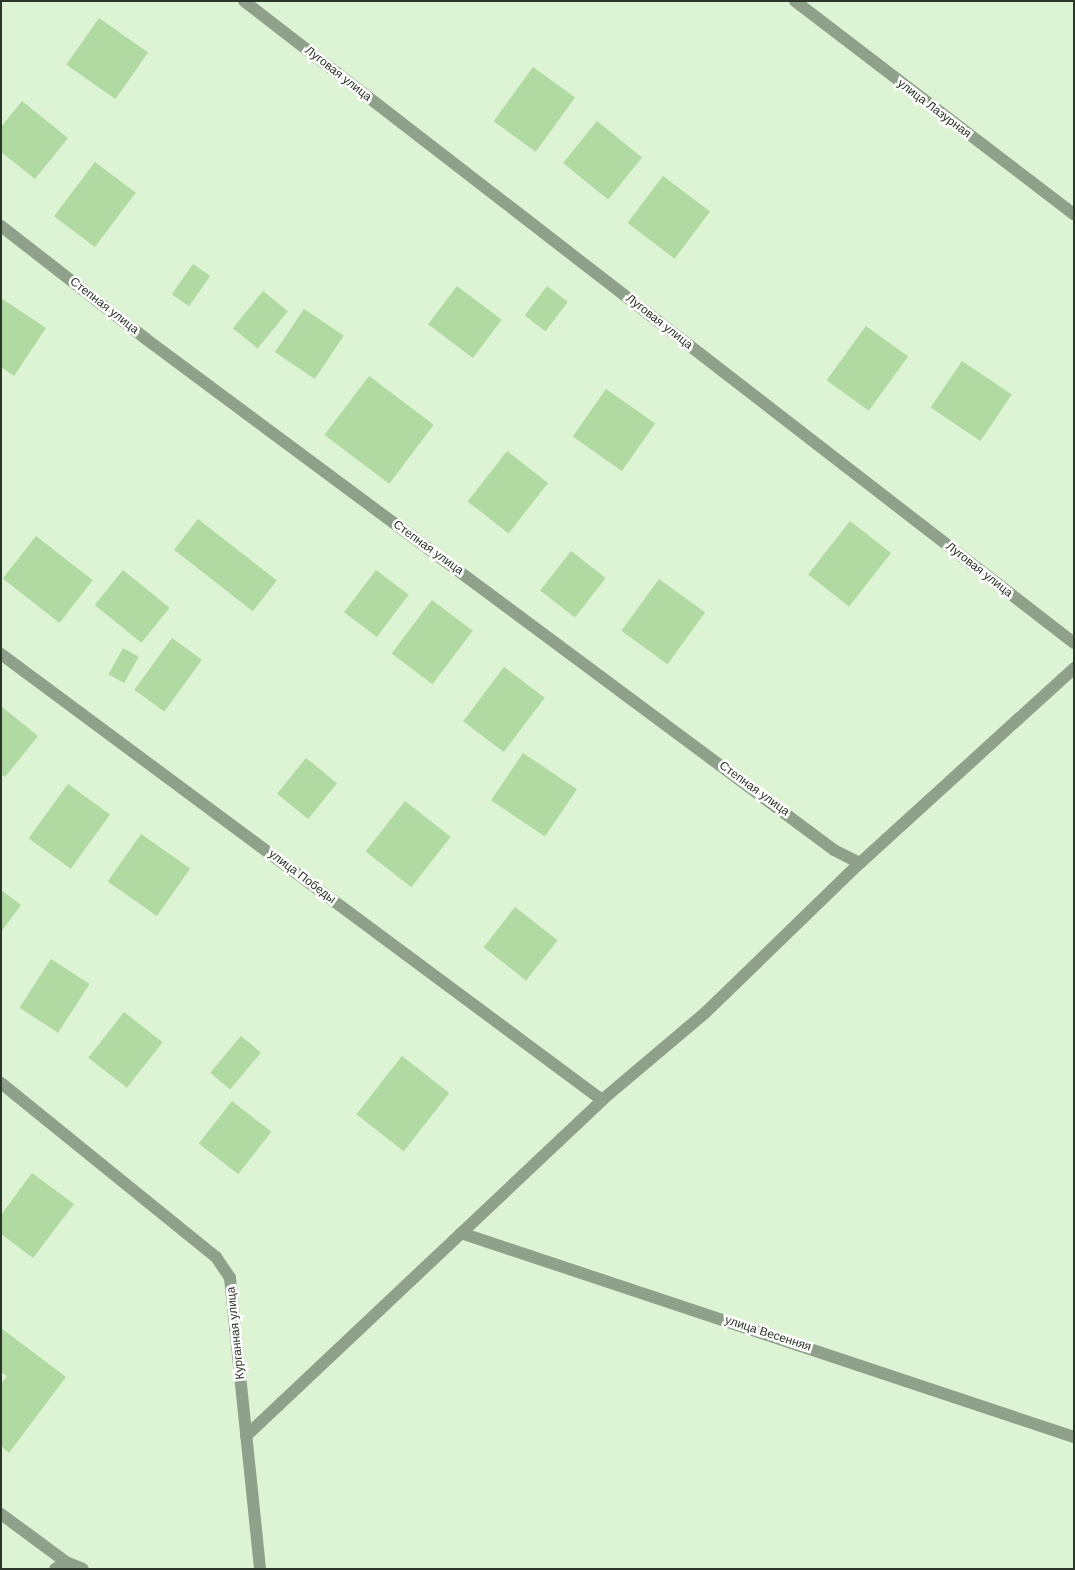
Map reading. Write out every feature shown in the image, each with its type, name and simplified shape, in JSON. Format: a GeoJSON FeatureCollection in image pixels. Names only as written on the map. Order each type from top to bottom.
{"type":"FeatureCollection","features":[{"type":"Feature","properties":{"kind":"street","name":"Луговая улица"},"geometry":{"type":"LineString","coordinates":[[244,1],[1074,643]]}},
{"type":"Feature","properties":{"kind":"street","name":"улица Лазурная"},"geometry":{"type":"LineString","coordinates":[[795,1],[1074,214]]}},
{"type":"Feature","properties":{"kind":"street","name":"Степная улица"},"geometry":{"type":"LineString","coordinates":[[1,226],[154,345],[834,850],[860,862]]}},
{"type":"Feature","properties":{"kind":"street","name":"улица Победы"},"geometry":{"type":"LineString","coordinates":[[1,654],[602,1100]]}},
{"type":"Feature","properties":{"kind":"street"},"geometry":{"type":"LineString","coordinates":[[246,1436],[602,1100],[704,1013],[860,862],[1074,668]]}},
{"type":"Feature","properties":{"kind":"street","name":"Курганная улица"},"geometry":{"type":"LineString","coordinates":[[1,1083],[216,1257],[230,1278],[260,1569]]}},
{"type":"Feature","properties":{"kind":"street","name":"улица Весенняя"},"geometry":{"type":"LineString","coordinates":[[460,1233],[1074,1437]]}},
{"type":"Feature","properties":{"kind":"street"},"geometry":{"type":"LineString","coordinates":[[1,1514],[61,1565],[83,1569]]}},
{"type":"Feature","properties":{"kind":"building"},"geometry":{"type":"Polygon","coordinates":[[[99,18],[148,52],[115,99],[66,65],[99,18]]]}},
{"type":"Feature","properties":{"kind":"building"},"geometry":{"type":"Polygon","coordinates":[[[533,67],[575,98],[536,152],[494,121],[533,67]]]}},
{"type":"Feature","properties":{"kind":"building"},"geometry":{"type":"Polygon","coordinates":[[[22,101],[68,138],[35,179],[1,152],[1,127],[22,101]]]}},
{"type":"Feature","properties":{"kind":"building"},"geometry":{"type":"Polygon","coordinates":[[[597,121],[642,158],[608,199],[563,163],[597,121]]]}},
{"type":"Feature","properties":{"kind":"building"},"geometry":{"type":"Polygon","coordinates":[[[95,162],[136,193],[95,247],[54,216],[95,162]]]}},
{"type":"Feature","properties":{"kind":"building"},"geometry":{"type":"Polygon","coordinates":[[[663,176],[710,212],[675,259],[627,223],[663,176]]]}},
{"type":"Feature","properties":{"kind":"building"},"geometry":{"type":"Polygon","coordinates":[[[193,264],[210,276],[189,306],[172,294],[193,264]]]}},
{"type":"Feature","properties":{"kind":"building"},"geometry":{"type":"Polygon","coordinates":[[[457,286],[502,320],[473,358],[428,324],[457,286]]]}},
{"type":"Feature","properties":{"kind":"building"},"geometry":{"type":"Polygon","coordinates":[[[547,286],[568,302],[545,331],[525,316],[547,286]]]}},
{"type":"Feature","properties":{"kind":"building"},"geometry":{"type":"Polygon","coordinates":[[[263,291],[288,311],[258,348],[233,328],[263,291]]]}},
{"type":"Feature","properties":{"kind":"building"},"geometry":{"type":"Polygon","coordinates":[[[1,298],[46,328],[14,376],[1,367],[1,298]]]}},
{"type":"Feature","properties":{"kind":"building"},"geometry":{"type":"Polygon","coordinates":[[[304,309],[344,336],[315,379],[275,352],[304,309]]]}},
{"type":"Feature","properties":{"kind":"building"},"geometry":{"type":"Polygon","coordinates":[[[866,326],[908,357],[869,411],[827,380],[866,326]]]}},
{"type":"Feature","properties":{"kind":"building"},"geometry":{"type":"Polygon","coordinates":[[[962,361],[1012,395],[980,441],[931,407],[962,361]]]}},
{"type":"Feature","properties":{"kind":"building"},"geometry":{"type":"Polygon","coordinates":[[[369,376],[434,425],[389,484],[324,435],[369,376]]]}},
{"type":"Feature","properties":{"kind":"building"},"geometry":{"type":"Polygon","coordinates":[[[606,389],[655,423],[622,471],[573,437],[606,389]]]}},
{"type":"Feature","properties":{"kind":"building"},"geometry":{"type":"Polygon","coordinates":[[[507,451],[548,483],[509,533],[468,501],[507,451]]]}},
{"type":"Feature","properties":{"kind":"building"},"geometry":{"type":"Polygon","coordinates":[[[198,519],[277,581],[253,611],[174,550],[198,519]]]}},
{"type":"Feature","properties":{"kind":"building"},"geometry":{"type":"Polygon","coordinates":[[[850,521],[891,553],[849,607],[808,575],[850,521]]]}},
{"type":"Feature","properties":{"kind":"building"},"geometry":{"type":"Polygon","coordinates":[[[36,536],[93,580],[59,623],[3,579],[36,536]]]}},
{"type":"Feature","properties":{"kind":"building"},"geometry":{"type":"Polygon","coordinates":[[[571,551],[606,578],[575,617],[540,590],[571,551]]]}},
{"type":"Feature","properties":{"kind":"building"},"geometry":{"type":"Polygon","coordinates":[[[123,570],[170,608],[141,643],[95,605],[123,570]]]}},
{"type":"Feature","properties":{"kind":"building"},"geometry":{"type":"Polygon","coordinates":[[[376,570],[409,595],[377,637],[344,612],[376,570]]]}},
{"type":"Feature","properties":{"kind":"building"},"geometry":{"type":"Polygon","coordinates":[[[659,579],[705,613],[667,664],[621,631],[659,579]]]}},
{"type":"Feature","properties":{"kind":"building"},"geometry":{"type":"Polygon","coordinates":[[[432,600],[473,631],[432,684],[392,654],[432,600]]]}},
{"type":"Feature","properties":{"kind":"building"},"geometry":{"type":"Polygon","coordinates":[[[172,638],[202,660],[164,712],[134,690],[172,638]]]}},
{"type":"Feature","properties":{"kind":"building"},"geometry":{"type":"Polygon","coordinates":[[[123,648],[139,657],[124,683],[108,674],[123,648]]]}},
{"type":"Feature","properties":{"kind":"building"},"geometry":{"type":"Polygon","coordinates":[[[504,667],[545,698],[504,752],[463,721],[504,667]]]}},
{"type":"Feature","properties":{"kind":"building"},"geometry":{"type":"Polygon","coordinates":[[[1,706],[38,736],[5,777],[1,774],[1,706]]]}},
{"type":"Feature","properties":{"kind":"building"},"geometry":{"type":"Polygon","coordinates":[[[523,753],[577,789],[545,837],[491,800],[523,753]]]}},
{"type":"Feature","properties":{"kind":"building"},"geometry":{"type":"Polygon","coordinates":[[[306,758],[337,783],[308,819],[277,794],[306,758]]]}},
{"type":"Feature","properties":{"kind":"building"},"geometry":{"type":"Polygon","coordinates":[[[68,784],[110,815],[71,869],[29,838],[68,784]]]}},
{"type":"Feature","properties":{"kind":"building"},"geometry":{"type":"Polygon","coordinates":[[[405,801],[451,837],[411,887],[366,851],[405,801]]]}},
{"type":"Feature","properties":{"kind":"building"},"geometry":{"type":"Polygon","coordinates":[[[141,834],[190,868],[157,916],[108,882],[141,834]]]}},
{"type":"Feature","properties":{"kind":"building"},"geometry":{"type":"Polygon","coordinates":[[[1,890],[21,905],[1,932],[1,890]]]}},
{"type":"Feature","properties":{"kind":"building"},"geometry":{"type":"Polygon","coordinates":[[[515,907],[558,940],[526,980],[484,947],[515,907]]]}},
{"type":"Feature","properties":{"kind":"building"},"geometry":{"type":"Polygon","coordinates":[[[51,959],[90,984],[58,1033],[19,1008],[51,959]]]}},
{"type":"Feature","properties":{"kind":"building"},"geometry":{"type":"Polygon","coordinates":[[[124,1012],[163,1042],[127,1088],[88,1058],[124,1012]]]}},
{"type":"Feature","properties":{"kind":"building"},"geometry":{"type":"Polygon","coordinates":[[[241,1036],[261,1053],[230,1089],[210,1073],[241,1036]]]}},
{"type":"Feature","properties":{"kind":"building"},"geometry":{"type":"Polygon","coordinates":[[[402,1056],[449,1093],[404,1151],[356,1114],[402,1056]]]}},
{"type":"Feature","properties":{"kind":"building"},"geometry":{"type":"Polygon","coordinates":[[[232,1101],[271,1132],[238,1174],[199,1144],[232,1101]]]}},
{"type":"Feature","properties":{"kind":"building"},"geometry":{"type":"Polygon","coordinates":[[[32,1173],[74,1204],[33,1258],[1,1234],[1,1215],[32,1173]]]}},
{"type":"Feature","properties":{"kind":"building"},"geometry":{"type":"Polygon","coordinates":[[[1,1328],[66,1377],[9,1453],[1,1446],[1,1384],[7,1376],[1,1372],[1,1328]]]}}]}
